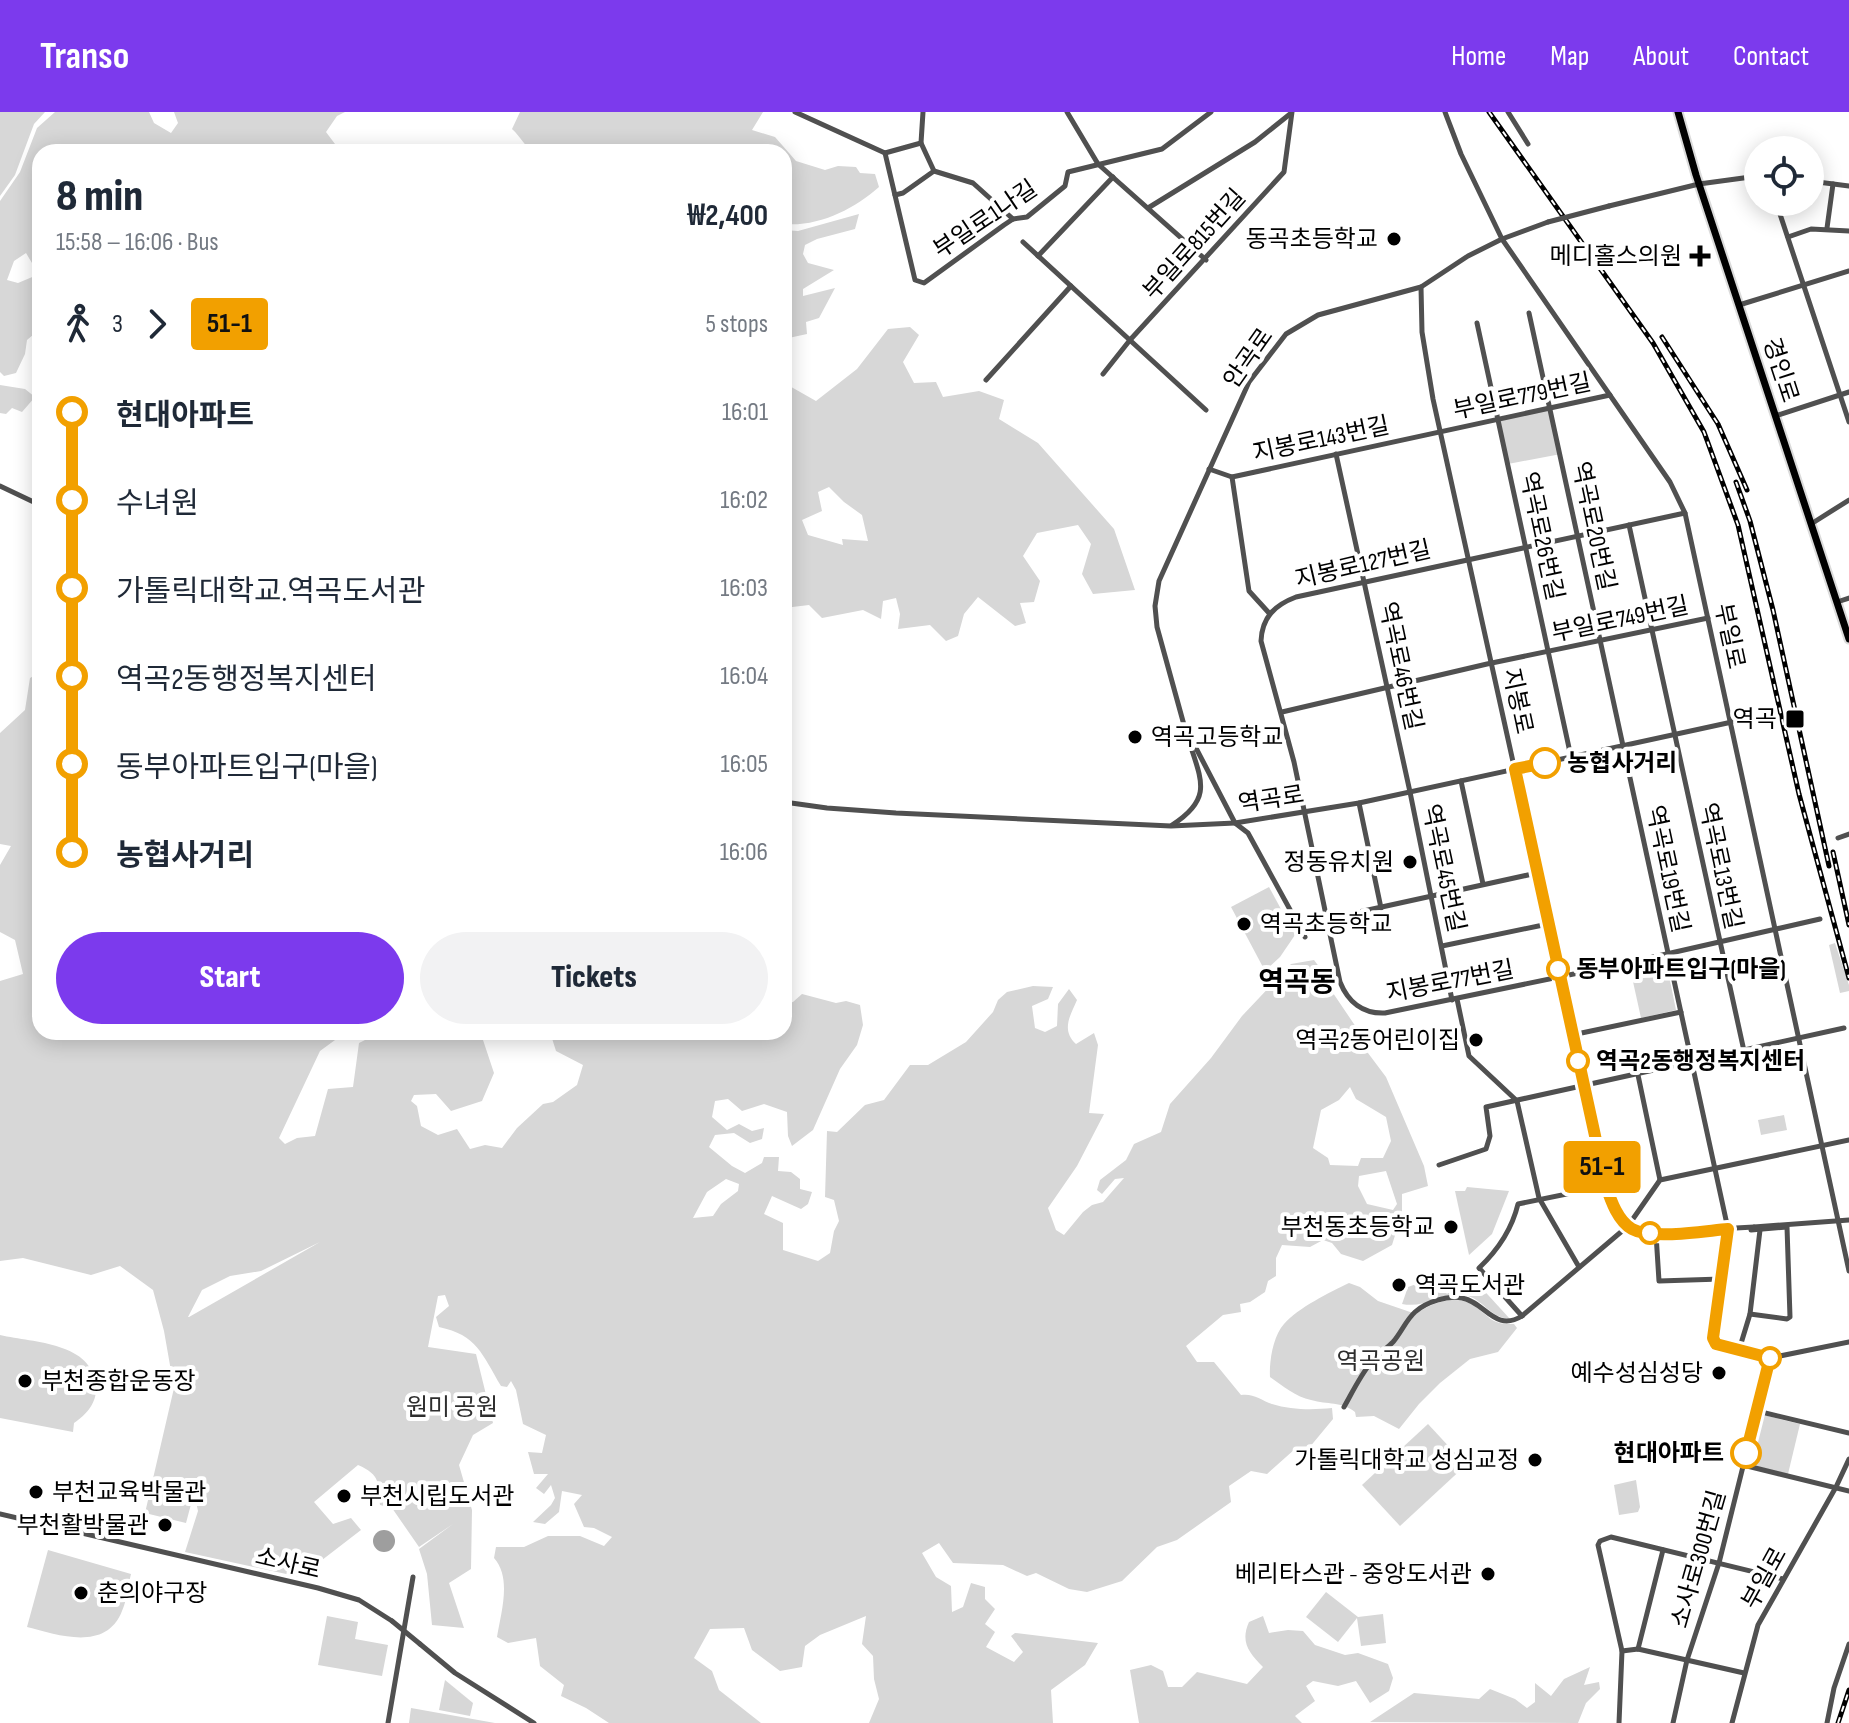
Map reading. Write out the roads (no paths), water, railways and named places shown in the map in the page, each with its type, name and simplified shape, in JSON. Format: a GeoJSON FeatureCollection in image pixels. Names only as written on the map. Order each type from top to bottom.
{"type":"FeatureCollection","features":[{"type":"Feature","properties":{"kind":"main road","name":"경인로"},"geometry":{"type":"LineString","coordinates":[[1678,112],[1849,639]]}},
{"type":"Feature","properties":{"kind":"street"},"geometry":{"type":"LineString","coordinates":[[795,112],[885,153],[921,143]]}},
{"type":"Feature","properties":{"kind":"street"},"geometry":{"type":"LineString","coordinates":[[1067,112],[1098,164],[1206,260]]}},
{"type":"Feature","properties":{"kind":"street"},"geometry":{"type":"LineString","coordinates":[[1098,164],[1162,149],[1211,112]]}},
{"type":"Feature","properties":{"kind":"street","name":"부일로"},"geometry":{"type":"LineString","coordinates":[[1445,112],[1461,154],[1502,239],[1670,482],[1685,513],[1849,1271]]}},
{"type":"Feature","properties":{"kind":"street"},"geometry":{"type":"LineString","coordinates":[[1508,112],[1528,144]]}},
{"type":"Feature","properties":{"kind":"street"},"geometry":{"type":"LineString","coordinates":[[921,113],[921,143],[934,171],[973,183],[1013,219]]}},
{"type":"Feature","properties":{"kind":"street"},"geometry":{"type":"LineString","coordinates":[[1148,208],[1255,142],[1291,113]]}},
{"type":"Feature","properties":{"kind":"street","name":"부일로815번길"},"geometry":{"type":"LineString","coordinates":[[1103,374],[1130,340],[1284,172],[1291,113]]}},
{"type":"Feature","properties":{"kind":"street","name":"부일로1나길"},"geometry":{"type":"LineString","coordinates":[[885,153],[915,280],[924,283],[1013,219],[1027,217],[1065,186],[1068,172],[1098,164]]}},
{"type":"Feature","properties":{"kind":"street"},"geometry":{"type":"LineString","coordinates":[[895,195],[903,193],[934,171]]}},
{"type":"Feature","properties":{"kind":"street"},"geometry":{"type":"LineString","coordinates":[[1038,256],[1113,177]]}},
{"type":"Feature","properties":{"kind":"street","name":"안곡로"},"geometry":{"type":"LineString","coordinates":[[1305,937],[1248,833],[1235,823],[1184,725],[1157,627],[1155,606],[1159,581],[1249,382],[1286,334],[1299,325],[1331,311],[1421,287],[1468,256],[1502,239],[1548,222],[1609,206],[1699,184],[1744,178]]}},
{"type":"Feature","properties":{"kind":"street"},"geometry":{"type":"LineString","coordinates":[[1824,183],[1849,186]]}},
{"type":"Feature","properties":{"kind":"street"},"geometry":{"type":"LineString","coordinates":[[1827,228],[1833,184]]}},
{"type":"Feature","properties":{"kind":"street"},"geometry":{"type":"LineString","coordinates":[[1781,216],[1849,422]]}},
{"type":"Feature","properties":{"kind":"street"},"geometry":{"type":"LineString","coordinates":[[1788,237],[1811,229],[1849,231]]}},
{"type":"Feature","properties":{"kind":"street"},"geometry":{"type":"LineString","coordinates":[[1023,242],[1206,410]]}},
{"type":"Feature","properties":{"kind":"street"},"geometry":{"type":"LineString","coordinates":[[1739,305],[1849,271]]}},
{"type":"Feature","properties":{"kind":"street"},"geometry":{"type":"LineString","coordinates":[[986,380],[1071,286]]}},
{"type":"Feature","properties":{"kind":"street","name":"지봉로"},"geometry":{"type":"LineString","coordinates":[[1421,287],[1422,332],[1441,432],[1572,1035],[1606,1186],[1614,1207],[1628,1226]]}},
{"type":"Feature","properties":{"kind":"street","name":"역곡로20번길"},"geometry":{"type":"LineString","coordinates":[[1529,313],[1623,746]]}},
{"type":"Feature","properties":{"kind":"street","name":"역곡로26번길"},"geometry":{"type":"LineString","coordinates":[[1477,323],[1571,757]]}},
{"type":"Feature","properties":{"kind":"street"},"geometry":{"type":"LineString","coordinates":[[1775,416],[1849,392]]}},
{"type":"Feature","properties":{"kind":"street","name":"부일로779번길"},"geometry":{"type":"LineString","coordinates":[[1441,432],[1610,395]]}},
{"type":"Feature","properties":{"kind":"street","name":"지봉로143번길"},"geometry":{"type":"LineString","coordinates":[[1209,469],[1232,477],[1441,432]]}},
{"type":"Feature","properties":{"kind":"street","name":"역곡로46번길"},"geometry":{"type":"LineString","coordinates":[[1336,454],[1410,792]]}},
{"type":"Feature","properties":{"kind":"street"},"geometry":{"type":"LineString","coordinates":[[1232,477],[1249,591],[1269,613],[1263,625],[1261,641],[1282,712],[1327,919],[1537,873]]}},
{"type":"Feature","properties":{"kind":"street"},"geometry":{"type":"LineString","coordinates":[[0,486],[32,501]]}},
{"type":"Feature","properties":{"kind":"street"},"geometry":{"type":"LineString","coordinates":[[1811,524],[1849,500]]}},
{"type":"Feature","properties":{"kind":"street","name":"지봉로127번길"},"geometry":{"type":"LineString","coordinates":[[1269,613],[1296,597],[1685,513]]}},
{"type":"Feature","properties":{"kind":"street","name":"역곡로13번길"},"geometry":{"type":"LineString","coordinates":[[1629,525],[1744,1051]]}},
{"type":"Feature","properties":{"kind":"street"},"geometry":{"type":"LineString","coordinates":[[1837,602],[1849,598]]}},
{"type":"Feature","properties":{"kind":"street","name":"부일로749번길"},"geometry":{"type":"LineString","coordinates":[[1282,712],[1708,618]]}},
{"type":"Feature","properties":{"kind":"street","name":"역곡로"},"geometry":{"type":"LineString","coordinates":[[792,803],[896,813],[1171,826],[1235,823],[1359,803],[1755,717]]}},
{"type":"Feature","properties":{"kind":"street"},"geometry":{"type":"LineString","coordinates":[[1171,826],[1193,809],[1201,793],[1199,775],[1184,725]]}},
{"type":"Feature","properties":{"kind":"street","name":"역곡로19번길"},"geometry":{"type":"LineString","coordinates":[[1623,746],[1728,1229]]}},
{"type":"Feature","properties":{"kind":"street"},"geometry":{"type":"LineString","coordinates":[[1461,781],[1483,884]]}},
{"type":"Feature","properties":{"kind":"street","name":"역곡로45번길"},"geometry":{"type":"LineString","coordinates":[[1410,792],[1469,1056],[1517,1101]]}},
{"type":"Feature","properties":{"kind":"street"},"geometry":{"type":"LineString","coordinates":[[1359,803],[1381,908]]}},
{"type":"Feature","properties":{"kind":"street"},"geometry":{"type":"LineString","coordinates":[[1838,838],[1849,834]]}},
{"type":"Feature","properties":{"kind":"street","name":"지봉로77번길"},"geometry":{"type":"LineString","coordinates":[[1327,919],[1340,982],[1351,1001],[1361,1009],[1377,1013],[1560,977],[1820,919]]}},
{"type":"Feature","properties":{"kind":"street"},"geometry":{"type":"LineString","coordinates":[[1442,946],[1548,924]]}},
{"type":"Feature","properties":{"kind":"street"},"geometry":{"type":"LineString","coordinates":[[1572,1035],[1681,1012]]}},
{"type":"Feature","properties":{"kind":"street"},"geometry":{"type":"LineString","coordinates":[[1439,1165],[1486,1149],[1490,1136],[1486,1107],[1692,1064],[1844,1028]]}},
{"type":"Feature","properties":{"kind":"street"},"geometry":{"type":"LineString","coordinates":[[1638,1075],[1660,1180]]}},
{"type":"Feature","properties":{"kind":"street"},"geometry":{"type":"LineString","coordinates":[[1517,1101],[1539,1198],[1579,1267]]}},
{"type":"Feature","properties":{"kind":"street"},"geometry":{"type":"LineString","coordinates":[[1344,1407],[1369,1365],[1394,1341],[1416,1311],[1455,1297],[1473,1301],[1499,1321],[1512,1321],[1522,1316],[1628,1226],[1660,1180],[1849,1140]]}},
{"type":"Feature","properties":{"kind":"street"},"geometry":{"type":"LineString","coordinates":[[1522,1316],[1479,1268],[1504,1239],[1518,1204],[1606,1186]]}},
{"type":"Feature","properties":{"kind":"street"},"geometry":{"type":"LineString","coordinates":[[1757,1228],[1849,1220]]}},
{"type":"Feature","properties":{"kind":"street"},"geometry":{"type":"LineString","coordinates":[[1628,1226],[1656,1234],[1787,1227],[1790,1317],[1750,1314]]}},
{"type":"Feature","properties":{"kind":"street"},"geometry":{"type":"LineString","coordinates":[[1739,1350],[1750,1314],[1757,1228]]}},
{"type":"Feature","properties":{"kind":"street"},"geometry":{"type":"LineString","coordinates":[[1728,1229],[1713,1338],[1716,1344],[1770,1358],[1849,1342]]}},
{"type":"Feature","properties":{"kind":"street"},"geometry":{"type":"LineString","coordinates":[[1656,1234],[1659,1281],[1721,1279]]}},
{"type":"Feature","properties":{"kind":"street","name":"소사로300번길"},"geometry":{"type":"LineString","coordinates":[[1673,1723],[1687,1660],[1719,1563],[1770,1358]]}},
{"type":"Feature","properties":{"kind":"street"},"geometry":{"type":"LineString","coordinates":[[1757,1411],[1849,1433]]}},
{"type":"Feature","properties":{"kind":"street","name":"부일로"},"geometry":{"type":"LineString","coordinates":[[1732,1723],[1758,1625],[1849,1459]]}},
{"type":"Feature","properties":{"kind":"street"},"geometry":{"type":"LineString","coordinates":[[1743,1465],[1849,1491]]}},
{"type":"Feature","properties":{"kind":"street","name":"소사로"},"geometry":{"type":"LineString","coordinates":[[0,1514],[359,1600],[392,1621],[455,1673],[534,1723]]}},
{"type":"Feature","properties":{"kind":"street"},"geometry":{"type":"LineString","coordinates":[[1619,1723],[1622,1651],[1598,1545],[1600,1541],[1611,1537],[1783,1579]]}},
{"type":"Feature","properties":{"kind":"street"},"geometry":{"type":"LineString","coordinates":[[1638,1649],[1663,1550]]}},
{"type":"Feature","properties":{"kind":"street"},"geometry":{"type":"LineString","coordinates":[[388,1723],[413,1577]]}},
{"type":"Feature","properties":{"kind":"street"},"geometry":{"type":"LineString","coordinates":[[1827,1723],[1834,1688],[1849,1644]]}},
{"type":"Feature","properties":{"kind":"street"},"geometry":{"type":"LineString","coordinates":[[1622,1651],[1638,1649],[1744,1673]]}},
{"type":"Feature","properties":{"kind":"railway"},"geometry":{"type":"LineString","coordinates":[[1489,112],[1653,343],[1704,432],[1738,525],[1799,794],[1849,978]]}},
{"type":"Feature","properties":{"kind":"railway"},"geometry":{"type":"LineString","coordinates":[[1662,337],[1718,424],[1747,490]]}},
{"type":"Feature","properties":{"kind":"railway"},"geometry":{"type":"LineString","coordinates":[[1736,482],[1750,521],[1773,610],[1829,866]]}},
{"type":"Feature","properties":{"kind":"railway"},"geometry":{"type":"LineString","coordinates":[[1833,852],[1849,925]]}},
{"type":"Feature","properties":{"kind":"railway"},"geometry":{"type":"LineString","coordinates":[[1838,1723],[1849,1690]]}},
{"type":"Feature","properties":{"kind":"place","name":"동곡초등학교"},"geometry":{"type":"Point","coordinates":[1394,239]}},
{"type":"Feature","properties":{"kind":"place","name":"메디홀스의원"},"geometry":{"type":"Point","coordinates":[1700,256]}},
{"type":"Feature","properties":{"kind":"place","name":"역곡"},"geometry":{"type":"Point","coordinates":[1795,719]}},
{"type":"Feature","properties":{"kind":"place","name":"역곡고등학교"},"geometry":{"type":"Point","coordinates":[1135,737]}},
{"type":"Feature","properties":{"kind":"place","name":"농협사거리"},"geometry":{"type":"Point","coordinates":[1545,763]}},
{"type":"Feature","properties":{"kind":"place","name":"정동유치원"},"geometry":{"type":"Point","coordinates":[1410,862]}},
{"type":"Feature","properties":{"kind":"place","name":"역곡초등학교"},"geometry":{"type":"Point","coordinates":[1244,924]}},
{"type":"Feature","properties":{"kind":"place","name":"동부아파트입구(마을)"},"geometry":{"type":"Point","coordinates":[1558,969]}},
{"type":"Feature","properties":{"kind":"place","name":"역곡2동어린이집"},"geometry":{"type":"Point","coordinates":[1476,1040]}},
{"type":"Feature","properties":{"kind":"place","name":"역곡2동행정복지센터"},"geometry":{"type":"Point","coordinates":[1578,1061]}},
{"type":"Feature","properties":{"kind":"place","name":"부천동초등학교"},"geometry":{"type":"Point","coordinates":[1451,1227]}},
{"type":"Feature","properties":{"kind":"place","name":"역곡도서관"},"geometry":{"type":"Point","coordinates":[1399,1285]}},
{"type":"Feature","properties":{"kind":"place","name":"예수성심성당"},"geometry":{"type":"Point","coordinates":[1719,1373]}},
{"type":"Feature","properties":{"kind":"place","name":"부천종합운동장"},"geometry":{"type":"Point","coordinates":[25,1381]}},
{"type":"Feature","properties":{"kind":"place","name":"현대아파트"},"geometry":{"type":"Point","coordinates":[1746,1453]}},
{"type":"Feature","properties":{"kind":"place","name":"가톨릭대학교 성심교정"},"geometry":{"type":"Point","coordinates":[1535,1460]}},
{"type":"Feature","properties":{"kind":"place","name":"부천교육박물관"},"geometry":{"type":"Point","coordinates":[36,1492]}},
{"type":"Feature","properties":{"kind":"place","name":"부천시립도서관"},"geometry":{"type":"Point","coordinates":[344,1496]}},
{"type":"Feature","properties":{"kind":"place","name":"부천활박물관"},"geometry":{"type":"Point","coordinates":[165,1525]}},
{"type":"Feature","properties":{"kind":"place","name":"베리타스관 - 중앙도서관"},"geometry":{"type":"Point","coordinates":[1488,1574]}},
{"type":"Feature","properties":{"kind":"place","name":"춘의야구장"},"geometry":{"type":"Point","coordinates":[81,1593]}},
{"type":"Feature","properties":{"kind":"district","name":"역곡동"},"geometry":{"type":"Point","coordinates":[1297,981]}},
{"type":"Feature","properties":{"kind":"park label","name":"역곡공원"},"geometry":{"type":"Point","coordinates":[1381,1361]}},
{"type":"Feature","properties":{"kind":"park label","name":"원미 공원"},"geometry":{"type":"Point","coordinates":[452,1407]}}]}
